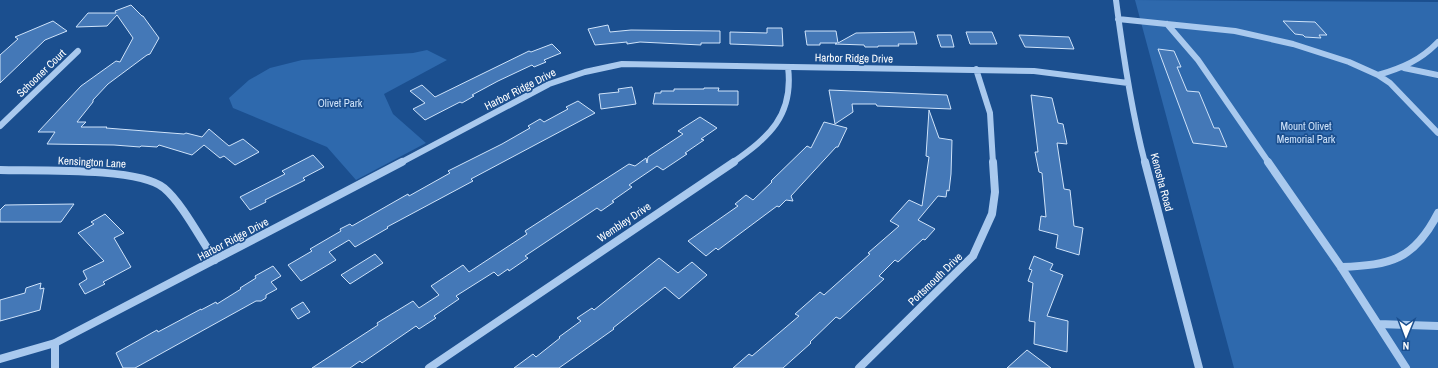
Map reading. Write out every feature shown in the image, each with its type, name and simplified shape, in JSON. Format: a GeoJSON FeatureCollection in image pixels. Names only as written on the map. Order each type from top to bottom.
{"type":"FeatureCollection","features":[{"type":"Feature","properties":{"kind":"street","name":"Kenosha Road"},"geometry":{"type":"LineString","coordinates":[[1116,0],[1136,127],[1199,368]]}},
{"type":"Feature","properties":{"kind":"street"},"geometry":{"type":"LineString","coordinates":[[1118,19],[1235,31],[1263,36],[1349,62],[1378,74],[1404,96],[1438,133]]}},
{"type":"Feature","properties":{"kind":"street"},"geometry":{"type":"LineString","coordinates":[[1166,24],[1198,60],[1340,267],[1406,368]]}},
{"type":"Feature","properties":{"kind":"street"},"geometry":{"type":"LineString","coordinates":[[1378,74],[1404,68],[1422,57],[1438,42]]}},
{"type":"Feature","properties":{"kind":"street","name":"Schooner Court"},"geometry":{"type":"LineString","coordinates":[[0,126],[78,51]]}},
{"type":"Feature","properties":{"kind":"street","name":"Harbor Ridge Drive"},"geometry":{"type":"LineString","coordinates":[[0,359],[55,343],[562,79],[603,67],[622,64],[976,69],[1034,71],[1128,83]]}},
{"type":"Feature","properties":{"kind":"street","name":"Wembley Drive"},"geometry":{"type":"LineString","coordinates":[[429,368],[755,147],[767,136],[785,110],[789,92],[788,66]]}},
{"type":"Feature","properties":{"kind":"street"},"geometry":{"type":"LineString","coordinates":[[1404,68],[1438,75]]}},
{"type":"Feature","properties":{"kind":"street","name":"Portsmouth Drive"},"geometry":{"type":"LineString","coordinates":[[859,368],[973,256],[992,214],[995,192],[990,113],[976,69]]}},
{"type":"Feature","properties":{"kind":"street","name":"Kensington Lane"},"geometry":{"type":"LineString","coordinates":[[0,170],[106,173],[130,175],[147,180],[163,187],[173,197],[215,260]]}},
{"type":"Feature","properties":{"kind":"street"},"geometry":{"type":"LineString","coordinates":[[1340,267],[1378,264],[1395,259],[1409,252],[1419,243],[1438,213]]}},
{"type":"Feature","properties":{"kind":"street"},"geometry":{"type":"LineString","coordinates":[[1378,324],[1438,326]]}},
{"type":"Feature","properties":{"kind":"street"},"geometry":{"type":"LineString","coordinates":[[55,343],[55,368]]}},
{"type":"Feature","properties":{"kind":"green space","name":"Mount Olivet Memorial Park"},"geometry":{"type":"Polygon","coordinates":[[[1135,0],[1438,2],[1438,368],[1234,368],[1135,0]]]}},
{"type":"Feature","properties":{"kind":"green space","name":"Olivet Park"},"geometry":{"type":"Polygon","coordinates":[[[427,50],[447,60],[384,94],[393,114],[426,143],[356,180],[327,147],[233,108],[229,98],[249,80],[270,68],[302,60],[413,53],[427,50]]]}},
{"type":"Feature","properties":{"kind":"building"},"geometry":{"type":"Polygon","coordinates":[[[131,5],[143,16],[159,38],[150,54],[108,84],[93,100],[77,122],[86,122],[81,127],[107,127],[106,128],[186,133],[202,137],[209,129],[229,146],[243,139],[259,152],[235,165],[224,156],[220,158],[204,145],[192,155],[159,145],[157,147],[140,147],[47,144],[55,132],[38,132],[81,86],[116,61],[120,62],[133,38],[117,15],[107,26],[76,27],[88,13],[116,13],[115,11],[131,5]]]}},
{"type":"Feature","properties":{"kind":"building"},"geometry":{"type":"Polygon","coordinates":[[[53,21],[67,31],[45,40],[0,83],[0,55],[18,39],[15,37],[53,21]]]}},
{"type":"Feature","properties":{"kind":"building"},"geometry":{"type":"Polygon","coordinates":[[[1283,21],[1315,22],[1327,35],[1319,35],[1321,38],[1305,37],[1303,35],[1295,34],[1283,21]]]}},
{"type":"Feature","properties":{"kind":"building"},"geometry":{"type":"Polygon","coordinates":[[[608,25],[610,32],[631,30],[720,31],[720,43],[701,43],[701,45],[640,42],[627,44],[627,42],[595,45],[588,29],[608,25]]]}},
{"type":"Feature","properties":{"kind":"building"},"geometry":{"type":"Polygon","coordinates":[[[767,28],[782,28],[783,46],[730,44],[730,32],[767,33],[767,28]]]}},
{"type":"Feature","properties":{"kind":"building"},"geometry":{"type":"Polygon","coordinates":[[[805,31],[836,31],[838,43],[856,33],[914,32],[917,44],[898,44],[899,46],[878,47],[835,44],[837,43],[807,45],[805,31]]]}},
{"type":"Feature","properties":{"kind":"building"},"geometry":{"type":"Polygon","coordinates":[[[966,32],[992,32],[997,44],[970,44],[966,32]]]}},
{"type":"Feature","properties":{"kind":"building"},"geometry":{"type":"Polygon","coordinates":[[[937,35],[951,35],[954,47],[941,47],[937,35]]]}},
{"type":"Feature","properties":{"kind":"building"},"geometry":{"type":"Polygon","coordinates":[[[1019,35],[1069,37],[1074,49],[1025,47],[1019,35]]]}},
{"type":"Feature","properties":{"kind":"building"},"geometry":{"type":"Polygon","coordinates":[[[552,44],[561,53],[544,60],[546,62],[534,67],[532,65],[498,81],[472,95],[474,96],[462,103],[460,102],[425,120],[413,109],[425,103],[410,91],[422,85],[435,97],[529,51],[531,52],[552,44]]]}},
{"type":"Feature","properties":{"kind":"building"},"geometry":{"type":"Polygon","coordinates":[[[1158,49],[1174,51],[1181,67],[1177,67],[1187,91],[1199,92],[1214,128],[1219,128],[1227,147],[1193,143],[1158,49]]]}},
{"type":"Feature","properties":{"kind":"building"},"geometry":{"type":"Polygon","coordinates":[[[632,87],[636,104],[601,109],[599,94],[619,92],[618,89],[632,87]]]}},
{"type":"Feature","properties":{"kind":"building"},"geometry":{"type":"Polygon","coordinates":[[[719,88],[718,91],[738,91],[738,105],[653,104],[655,93],[661,93],[661,91],[719,88]]]}},
{"type":"Feature","properties":{"kind":"building"},"geometry":{"type":"Polygon","coordinates":[[[829,90],[947,95],[951,109],[877,106],[876,104],[852,104],[853,112],[835,124],[829,90]]]}},
{"type":"Feature","properties":{"kind":"building"},"geometry":{"type":"Polygon","coordinates":[[[1031,95],[1052,98],[1058,123],[1063,124],[1067,144],[1057,143],[1064,189],[1070,190],[1074,226],[1083,228],[1079,255],[1056,248],[1058,235],[1039,230],[1041,216],[1046,217],[1042,173],[1039,172],[1035,152],[1038,152],[1031,95]]]}},
{"type":"Feature","properties":{"kind":"building"},"geometry":{"type":"Polygon","coordinates":[[[578,101],[595,113],[471,179],[473,181],[387,227],[388,228],[355,247],[349,240],[329,252],[336,260],[301,281],[288,265],[312,251],[310,249],[341,231],[340,229],[350,224],[352,226],[408,194],[409,196],[450,173],[448,171],[530,128],[528,126],[540,119],[544,122],[568,109],[566,107],[578,101]]]}},
{"type":"Feature","properties":{"kind":"building"},"geometry":{"type":"Polygon","coordinates":[[[929,110],[939,138],[952,140],[949,191],[947,190],[946,197],[938,196],[918,220],[935,229],[925,240],[923,239],[898,262],[895,260],[879,276],[884,279],[840,319],[836,317],[810,342],[811,343],[783,368],[733,368],[749,354],[752,356],[799,316],[795,314],[820,292],[824,295],[870,254],[868,253],[899,226],[890,221],[909,200],[922,206],[929,157],[926,156],[929,110]]]}},
{"type":"Feature","properties":{"kind":"building"},"geometry":{"type":"Polygon","coordinates":[[[700,117],[717,128],[701,139],[704,140],[685,153],[687,154],[663,170],[657,166],[629,185],[632,187],[612,201],[614,202],[601,211],[597,208],[525,256],[528,258],[509,271],[508,269],[498,276],[494,272],[456,296],[459,299],[434,316],[436,318],[419,329],[416,326],[362,363],[360,361],[350,368],[312,368],[378,325],[377,323],[413,301],[419,308],[439,295],[431,286],[463,265],[469,272],[527,234],[525,231],[629,164],[635,166],[646,158],[647,163],[648,157],[683,134],[678,131],[700,117]]]}},
{"type":"Feature","properties":{"kind":"building"},"geometry":{"type":"Polygon","coordinates":[[[824,122],[847,128],[838,147],[836,147],[791,196],[793,201],[786,200],[779,207],[777,206],[718,250],[716,248],[706,256],[688,241],[738,206],[735,204],[746,195],[753,200],[807,146],[811,148],[824,122]]]}},
{"type":"Feature","properties":{"kind":"building"},"geometry":{"type":"Polygon","coordinates":[[[313,155],[324,167],[303,178],[305,180],[265,200],[266,202],[250,210],[240,197],[285,174],[282,171],[313,155]]]}},
{"type":"Feature","properties":{"kind":"building"},"geometry":{"type":"Polygon","coordinates":[[[74,204],[61,222],[0,222],[0,210],[5,205],[74,204]]]}},
{"type":"Feature","properties":{"kind":"building"},"geometry":{"type":"Polygon","coordinates":[[[105,214],[124,233],[114,238],[131,267],[103,282],[105,284],[85,294],[79,284],[87,279],[83,271],[104,261],[78,233],[94,224],[91,222],[105,214]]]}},
{"type":"Feature","properties":{"kind":"building"},"geometry":{"type":"Polygon","coordinates":[[[375,254],[383,263],[350,284],[341,275],[375,254]]]}},
{"type":"Feature","properties":{"kind":"building"},"geometry":{"type":"Polygon","coordinates":[[[1034,256],[1053,264],[1050,270],[1063,275],[1047,316],[1068,321],[1067,352],[1034,344],[1035,322],[1029,321],[1033,283],[1028,281],[1032,270],[1029,269],[1034,256]]]}},
{"type":"Feature","properties":{"kind":"building"},"geometry":{"type":"Polygon","coordinates":[[[659,258],[678,273],[692,262],[707,275],[679,299],[665,287],[613,328],[614,329],[559,368],[514,368],[533,354],[536,357],[560,338],[559,337],[581,321],[577,318],[592,308],[594,310],[659,258]]]}},
{"type":"Feature","properties":{"kind":"building"},"geometry":{"type":"Polygon","coordinates":[[[273,266],[281,276],[271,282],[277,289],[266,295],[266,298],[261,301],[256,301],[135,368],[123,368],[116,353],[157,330],[158,332],[216,302],[217,304],[256,278],[255,276],[273,266]]]}},
{"type":"Feature","properties":{"kind":"building"},"geometry":{"type":"Polygon","coordinates":[[[41,283],[40,289],[44,288],[40,310],[0,321],[0,300],[25,293],[26,288],[41,283]]]}},
{"type":"Feature","properties":{"kind":"building"},"geometry":{"type":"Polygon","coordinates":[[[303,302],[310,312],[298,319],[291,309],[303,302]]]}},
{"type":"Feature","properties":{"kind":"building"},"geometry":{"type":"Polygon","coordinates":[[[1027,350],[1051,368],[1007,368],[1027,350]]]}}]}
